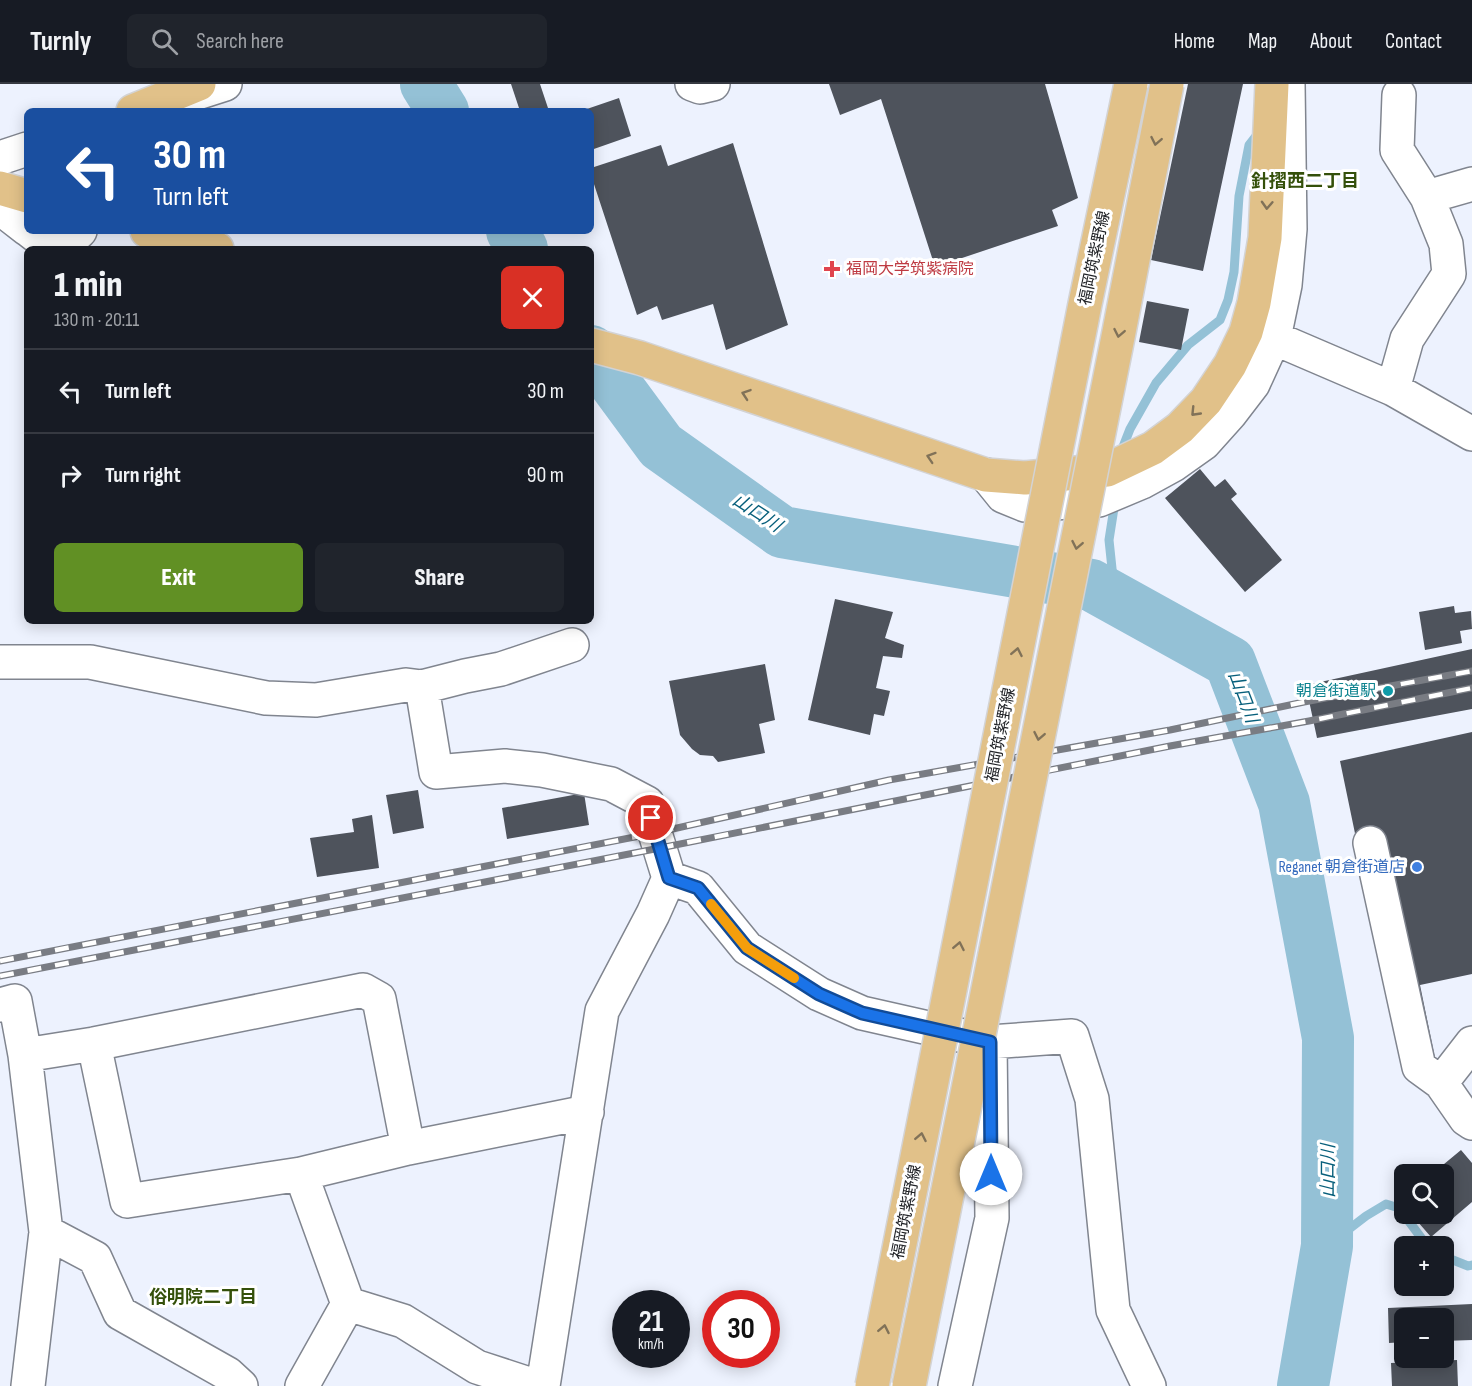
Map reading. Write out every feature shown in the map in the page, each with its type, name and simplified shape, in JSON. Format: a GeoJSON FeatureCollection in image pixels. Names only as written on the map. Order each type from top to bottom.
{"type":"FeatureCollection","features":[{"type":"Feature","properties":{"kind":"main road"},"geometry":{"type":"LineString","coordinates":[[140,108],[199,84]]}},
{"type":"Feature","properties":{"kind":"main road","name":"福岡筑紫野線"},"geometry":{"type":"LineString","coordinates":[[872,1386],[1131,84]]}},
{"type":"Feature","properties":{"kind":"main road"},"geometry":{"type":"LineString","coordinates":[[909,1386],[1167,84]]}},
{"type":"Feature","properties":{"kind":"main road"},"geometry":{"type":"LineString","coordinates":[[594,346],[640,358],[986,475],[1025,478],[1107,470],[1153,448],[1180,428],[1206,401],[1230,365],[1246,332],[1254,303],[1265,238],[1272,84]]}},
{"type":"Feature","properties":{"kind":"main road"},"geometry":{"type":"LineString","coordinates":[[0,188],[24,195]]}},
{"type":"Feature","properties":{"kind":"main road"},"geometry":{"type":"LineString","coordinates":[[159,234],[205,246]]}},
{"type":"Feature","properties":{"kind":"street"},"geometry":{"type":"LineString","coordinates":[[149,108],[225,84]]}},
{"type":"Feature","properties":{"kind":"street"},"geometry":{"type":"LineString","coordinates":[[692,84],[700,87],[713,84]]}},
{"type":"Feature","properties":{"kind":"street"},"geometry":{"type":"LineString","coordinates":[[986,475],[1003,496],[1024,505],[1099,500],[1142,482],[1173,465],[1204,443],[1230,414],[1253,384],[1274,338],[1285,285],[1290,229],[1288,84]]}},
{"type":"Feature","properties":{"kind":"street"},"geometry":{"type":"LineString","coordinates":[[1393,389],[1407,339],[1449,274],[1446,244],[1427,197],[1397,150],[1399,95]]}},
{"type":"Feature","properties":{"kind":"street"},"geometry":{"type":"LineString","coordinates":[[0,158],[24,150]]}},
{"type":"Feature","properties":{"kind":"street"},"geometry":{"type":"LineString","coordinates":[[1427,197],[1472,184]]}},
{"type":"Feature","properties":{"kind":"street"},"geometry":{"type":"LineString","coordinates":[[0,208],[24,227]]}},
{"type":"Feature","properties":{"kind":"street"},"geometry":{"type":"LineString","coordinates":[[33,234],[49,246]]}},
{"type":"Feature","properties":{"kind":"street"},"geometry":{"type":"LineString","coordinates":[[64,246],[77,234]]}},
{"type":"Feature","properties":{"kind":"street"},"geometry":{"type":"LineString","coordinates":[[1274,338],[1393,389],[1472,434]]}},
{"type":"Feature","properties":{"kind":"street"},"geometry":{"type":"LineString","coordinates":[[0,662],[90,662],[266,698],[316,700],[406,685],[422,687],[501,669],[572,645]]}},
{"type":"Feature","properties":{"kind":"street"},"geometry":{"type":"LineString","coordinates":[[422,687],[436,772],[505,766],[542,770],[611,784],[647,803],[669,878],[653,914],[602,1011],[543,1386]]}},
{"type":"Feature","properties":{"kind":"street"},"geometry":{"type":"LineString","coordinates":[[1370,843],[1419,1067],[1440,1083],[1472,1123]]}},
{"type":"Feature","properties":{"kind":"street"},"geometry":{"type":"LineString","coordinates":[[669,878],[698,888],[747,948],[819,994],[862,1013],[990,1042],[1072,1036],[1092,1099],[1113,1310],[1149,1386]]}},
{"type":"Feature","properties":{"kind":"street"},"geometry":{"type":"LineString","coordinates":[[25,1055],[94,1044],[363,990],[380,999],[408,1148]]}},
{"type":"Feature","properties":{"kind":"street"},"geometry":{"type":"LineString","coordinates":[[0,1005],[15,1001],[25,1055],[46,1232],[28,1386]]}},
{"type":"Feature","properties":{"kind":"street"},"geometry":{"type":"LineString","coordinates":[[955,1386],[992,1218],[990,1042]]}},
{"type":"Feature","properties":{"kind":"street"},"geometry":{"type":"LineString","coordinates":[[1440,1083],[1472,1043]]}},
{"type":"Feature","properties":{"kind":"street"},"geometry":{"type":"LineString","coordinates":[[94,1044],[127,1201],[301,1174],[408,1148],[587,1112]]}},
{"type":"Feature","properties":{"kind":"street"},"geometry":{"type":"LineString","coordinates":[[301,1174],[348,1304],[302,1386]]}},
{"type":"Feature","properties":{"kind":"street"},"geometry":{"type":"LineString","coordinates":[[46,1232],[95,1258],[120,1313],[228,1374],[241,1386]]}},
{"type":"Feature","properties":{"kind":"street"},"geometry":{"type":"LineString","coordinates":[[348,1304],[403,1321],[473,1377],[535,1386]]}},
{"type":"Feature","properties":{"kind":"building"},"geometry":{"type":"Polygon","coordinates":[[[511,84],[540,84],[548,108],[519,108],[511,84]]]}},
{"type":"Feature","properties":{"kind":"building"},"geometry":{"type":"Polygon","coordinates":[[[829,84],[1045,84],[1078,198],[1052,210],[1058,226],[935,267],[881,99],[840,115],[829,84]]]}},
{"type":"Feature","properties":{"kind":"building"},"geometry":{"type":"Polygon","coordinates":[[[1188,84],[1243,84],[1203,271],[1151,260],[1188,84]]]}},
{"type":"Feature","properties":{"kind":"building"},"geometry":{"type":"Polygon","coordinates":[[[619,98],[631,136],[594,149],[594,108],[590,108],[619,98]]]}},
{"type":"Feature","properties":{"kind":"building"},"geometry":{"type":"Polygon","coordinates":[[[733,143],[788,325],[726,350],[713,304],[662,320],[657,306],[637,315],[594,184],[594,167],[661,145],[668,166],[733,143]]]}},
{"type":"Feature","properties":{"kind":"building"},"geometry":{"type":"Polygon","coordinates":[[[1147,301],[1189,309],[1181,350],[1139,342],[1147,301]]]}},
{"type":"Feature","properties":{"kind":"building"},"geometry":{"type":"Polygon","coordinates":[[[1200,469],[1215,487],[1225,479],[1237,494],[1231,499],[1282,560],[1245,592],[1165,498],[1200,469]]]}},
{"type":"Feature","properties":{"kind":"building"},"geometry":{"type":"Polygon","coordinates":[[[835,599],[893,612],[885,638],[904,645],[902,658],[883,656],[876,688],[890,691],[884,716],[874,714],[870,735],[808,720],[835,599]]]}},
{"type":"Feature","properties":{"kind":"building"},"geometry":{"type":"Polygon","coordinates":[[[1454,606],[1455,613],[1471,611],[1472,629],[1460,631],[1462,643],[1425,650],[1419,612],[1454,606]]]}},
{"type":"Feature","properties":{"kind":"building","name":"朝倉街道駅"},"geometry":{"type":"Polygon","coordinates":[[[1472,649],[1472,709],[1317,738],[1308,696],[1302,686],[1472,649]]]}},
{"type":"Feature","properties":{"kind":"building"},"geometry":{"type":"Polygon","coordinates":[[[765,664],[775,720],[759,724],[765,753],[718,762],[713,756],[700,755],[692,749],[680,735],[669,681],[765,664]]]}},
{"type":"Feature","properties":{"kind":"building","name":"Reganet 朝倉街道店"},"geometry":{"type":"Polygon","coordinates":[[[1472,732],[1472,974],[1420,985],[1436,1063],[1404,1070],[1340,761],[1472,732]]]}},
{"type":"Feature","properties":{"kind":"building"},"geometry":{"type":"Polygon","coordinates":[[[418,790],[424,828],[393,834],[386,795],[418,790]]]}},
{"type":"Feature","properties":{"kind":"building"},"geometry":{"type":"Polygon","coordinates":[[[584,793],[589,825],[507,839],[502,808],[584,793]]]}},
{"type":"Feature","properties":{"kind":"building"},"geometry":{"type":"Polygon","coordinates":[[[372,815],[379,868],[317,877],[310,838],[354,832],[352,819],[372,815]]]}},
{"type":"Feature","properties":{"kind":"building"},"geometry":{"type":"Polygon","coordinates":[[[1461,1150],[1472,1163],[1472,1202],[1454,1217],[1454,1164],[1444,1164],[1461,1150]]]}},
{"type":"Feature","properties":{"kind":"building"},"geometry":{"type":"Polygon","coordinates":[[[1420,1224],[1446,1224],[1432,1236],[1420,1224]]]}},
{"type":"Feature","properties":{"kind":"building"},"geometry":{"type":"Polygon","coordinates":[[[1472,1304],[1472,1340],[1454,1341],[1454,1308],[1394,1308],[1394,1343],[1389,1343],[1388,1308],[1472,1304]]]}},
{"type":"Feature","properties":{"kind":"building"},"geometry":{"type":"Polygon","coordinates":[[[1454,1360],[1457,1360],[1458,1386],[1392,1386],[1391,1363],[1394,1363],[1394,1368],[1454,1368],[1454,1360]]]}},
{"type":"Feature","properties":{"kind":"waterway","name":"山口川"},"geometry":{"type":"LineString","coordinates":[[426,84],[441,108]]}},
{"type":"Feature","properties":{"kind":"waterway"},"geometry":{"type":"LineString","coordinates":[[1121,452],[1130,429],[1156,383],[1188,345],[1220,320],[1228,300],[1234,272],[1239,196],[1249,145],[1260,131]]}},
{"type":"Feature","properties":{"kind":"waterway","name":"山口川"},"geometry":{"type":"LineString","coordinates":[[514,234],[520,246]]}},
{"type":"Feature","properties":{"kind":"waterway","name":"山口川"},"geometry":{"type":"LineString","coordinates":[[594,355],[661,446],[782,532],[1091,585],[1230,662],[1284,803],[1328,1038],[1327,1246],[1303,1386]]}},
{"type":"Feature","properties":{"kind":"waterway"},"geometry":{"type":"LineString","coordinates":[[1114,508],[1109,540],[1113,578],[1120,601]]}},
{"type":"Feature","properties":{"kind":"waterway"},"geometry":{"type":"LineString","coordinates":[[1327,1246],[1366,1216],[1386,1204],[1399,1208],[1420,1236]]}},
{"type":"Feature","properties":{"kind":"waterway"},"geometry":{"type":"LineString","coordinates":[[1454,1260],[1468,1266],[1472,1265]]}},
{"type":"Feature","properties":{"kind":"railway"},"geometry":{"type":"LineString","coordinates":[[0,961],[655,833],[889,780],[1170,730],[1472,671]]}},
{"type":"Feature","properties":{"kind":"railway"},"geometry":{"type":"LineString","coordinates":[[0,976],[1472,688]]}},
{"type":"Feature","properties":{"kind":"slow traffic"},"geometry":{"type":"LineString","coordinates":[[711,904],[747,948],[794,978]]}},
{"type":"Feature","properties":{"kind":"place","name":"福岡大学筑紫病院"},"geometry":{"type":"Point","coordinates":[832,269]}},
{"type":"Feature","properties":{"kind":"place","name":"朝倉街道駅"},"geometry":{"type":"Point","coordinates":[1388,691]}},
{"type":"Feature","properties":{"kind":"place","name":"Reganet 朝倉街道店"},"geometry":{"type":"Point","coordinates":[1417,867]}},
{"type":"Feature","properties":{"kind":"district","name":"針摺西二丁目"},"geometry":{"type":"Point","coordinates":[1305,181]}},
{"type":"Feature","properties":{"kind":"district","name":"俗明院二丁目"},"geometry":{"type":"Point","coordinates":[203,1297]}},
{"type":"Feature","properties":{"kind":"route"},"geometry":{"type":"LineString","coordinates":[[651,818],[669,878],[698,888],[747,948],[819,994],[862,1013],[990,1042],[991,1174]]}}]}
